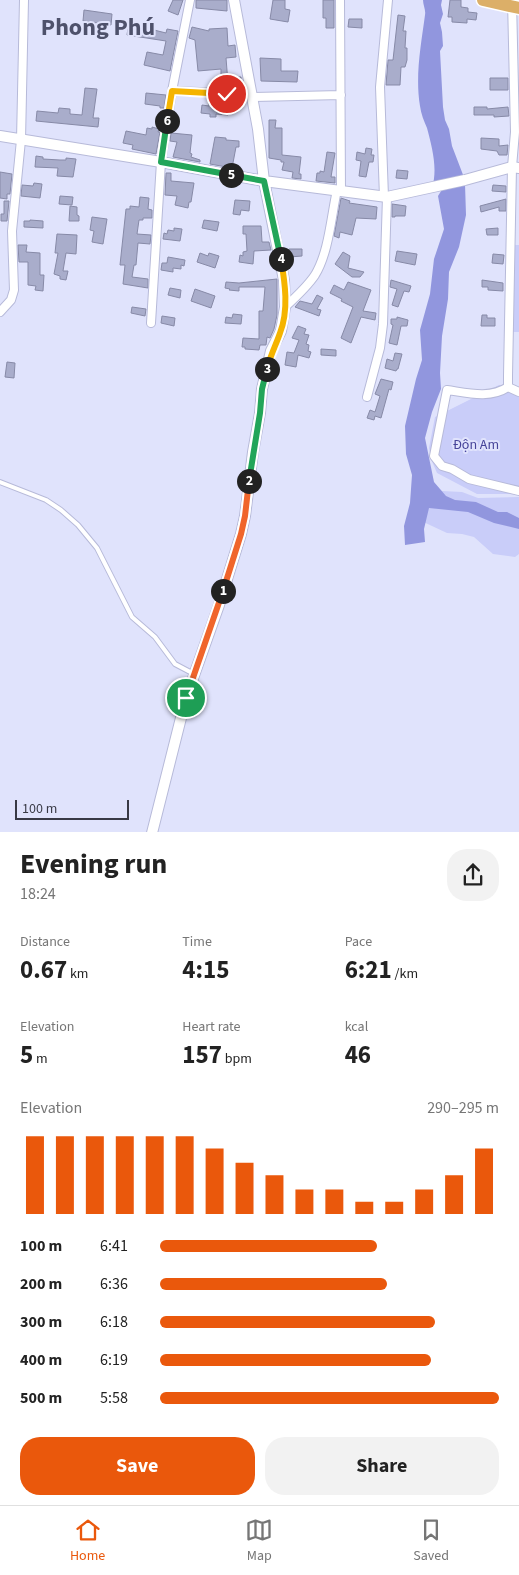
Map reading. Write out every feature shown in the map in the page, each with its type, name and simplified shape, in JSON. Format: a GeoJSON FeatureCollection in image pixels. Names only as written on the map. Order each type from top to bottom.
{"type":"FeatureCollection","features":[{"type":"Feature","properties":{"kind":"main road"},"geometry":{"type":"LineString","coordinates":[[483,0],[515,5]]}},
{"type":"Feature","properties":{"kind":"street"},"geometry":{"type":"LineString","coordinates":[[0,312],[11,300],[14,290],[13,212],[21,140],[24,0]]}},
{"type":"Feature","properties":{"kind":"street"},"geometry":{"type":"LineString","coordinates":[[151,324],[161,162],[172,91],[190,0]]}},
{"type":"Feature","properties":{"kind":"street"},"geometry":{"type":"LineString","coordinates":[[152,832],[186,698],[219,605],[241,534],[262,389],[271,351],[281,331],[285,307],[281,260],[264,181],[258,129],[234,0]]}},
{"type":"Feature","properties":{"kind":"street"},"geometry":{"type":"LineString","coordinates":[[285,307],[304,289],[319,267],[339,191],[340,0]]}},
{"type":"Feature","properties":{"kind":"street"},"geometry":{"type":"LineString","coordinates":[[367,397],[380,348],[383,324],[386,197],[380,87],[388,0]]}},
{"type":"Feature","properties":{"kind":"street"},"geometry":{"type":"LineString","coordinates":[[508,387],[516,168],[515,5]]}},
{"type":"Feature","properties":{"kind":"street"},"geometry":{"type":"LineString","coordinates":[[172,91],[227,94]]}},
{"type":"Feature","properties":{"kind":"street"},"geometry":{"type":"LineString","coordinates":[[252,98],[341,95]]}},
{"type":"Feature","properties":{"kind":"street"},"geometry":{"type":"LineString","coordinates":[[0,136],[264,181],[386,197],[516,168]]}},
{"type":"Feature","properties":{"kind":"street"},"geometry":{"type":"LineString","coordinates":[[508,387],[519,392]]}},
{"type":"Feature","properties":{"kind":"street"},"geometry":{"type":"LineString","coordinates":[[508,387],[500,393],[481,395],[447,390],[434,456],[442,466],[470,479],[519,491]]}},
{"type":"Feature","properties":{"kind":"lane"},"geometry":{"type":"LineString","coordinates":[[0,482],[46,500],[78,525],[91,540],[101,556],[132,617],[155,637],[175,664],[194,674]]}},
{"type":"Feature","properties":{"kind":"green space"},"geometry":{"type":"Polygon","coordinates":[[[515,245],[519,245],[519,332],[513,332],[515,245]]]}},
{"type":"Feature","properties":{"kind":"green space","name":"Độn Am"},"geometry":{"type":"Polygon","coordinates":[[[499,385],[519,387],[519,494],[477,494],[437,473],[429,448],[435,417],[499,385]]]}},
{"type":"Feature","properties":{"kind":"green space"},"geometry":{"type":"Polygon","coordinates":[[[417,470],[442,491],[462,492],[478,498],[519,497],[519,554],[515,557],[493,554],[474,537],[447,533],[417,519],[417,470]]]}},
{"type":"Feature","properties":{"kind":"water"},"geometry":{"type":"Polygon","coordinates":[[[423,0],[442,0],[443,14],[440,23],[443,46],[440,51],[443,107],[452,146],[465,180],[432,188],[434,181],[434,158],[421,112],[418,83],[425,13],[423,0]]]}},
{"type":"Feature","properties":{"kind":"water"},"geometry":{"type":"Polygon","coordinates":[[[465,184],[466,215],[459,247],[449,272],[448,299],[442,336],[441,389],[425,438],[434,482],[446,496],[455,500],[476,502],[498,512],[507,512],[519,518],[519,529],[494,523],[468,512],[429,508],[424,529],[425,542],[405,545],[404,526],[410,503],[412,475],[406,454],[405,426],[422,360],[420,330],[430,294],[434,259],[444,229],[438,196],[443,188],[465,184]]]}},
{"type":"Feature","properties":{"kind":"building"},"geometry":{"type":"Polygon","coordinates":[[[173,0],[183,0],[178,15],[168,11],[173,0]]]}},
{"type":"Feature","properties":{"kind":"building"},"geometry":{"type":"Polygon","coordinates":[[[196,0],[227,0],[227,11],[196,8],[196,0]]]}},
{"type":"Feature","properties":{"kind":"building"},"geometry":{"type":"Polygon","coordinates":[[[273,0],[285,0],[285,9],[290,10],[288,22],[270,19],[273,0]]]}},
{"type":"Feature","properties":{"kind":"building"},"geometry":{"type":"Polygon","coordinates":[[[323,0],[334,0],[334,28],[326,28],[326,18],[323,18],[323,0]]]}},
{"type":"Feature","properties":{"kind":"building"},"geometry":{"type":"Polygon","coordinates":[[[450,0],[461,0],[461,7],[468,8],[468,12],[477,13],[476,20],[467,19],[467,23],[452,22],[452,17],[448,17],[450,0]]]}},
{"type":"Feature","properties":{"kind":"building"},"geometry":{"type":"Polygon","coordinates":[[[84,10],[112,14],[111,25],[83,21],[84,10]]]}},
{"type":"Feature","properties":{"kind":"building"},"geometry":{"type":"Polygon","coordinates":[[[398,15],[405,16],[403,31],[406,31],[405,48],[407,48],[407,60],[405,67],[401,67],[400,85],[386,85],[388,60],[393,60],[398,15]]]}},
{"type":"Feature","properties":{"kind":"building"},"geometry":{"type":"Polygon","coordinates":[[[349,19],[362,19],[362,28],[348,27],[349,19]]]}},
{"type":"Feature","properties":{"kind":"building"},"geometry":{"type":"Polygon","coordinates":[[[138,26],[166,33],[167,29],[178,31],[170,71],[144,65],[147,52],[163,55],[166,41],[127,35],[128,28],[137,30],[138,26]]]}},
{"type":"Feature","properties":{"kind":"building"},"geometry":{"type":"Polygon","coordinates":[[[192,27],[209,31],[209,29],[227,28],[228,46],[235,45],[236,57],[226,58],[228,83],[221,83],[221,69],[198,71],[195,40],[189,38],[192,27]]]}},
{"type":"Feature","properties":{"kind":"building"},"geometry":{"type":"Polygon","coordinates":[[[260,58],[281,59],[281,71],[298,71],[297,82],[261,81],[260,58]]]}},
{"type":"Feature","properties":{"kind":"building"},"geometry":{"type":"Polygon","coordinates":[[[233,77],[241,77],[241,95],[239,95],[238,105],[232,105],[233,77]]]}},
{"type":"Feature","properties":{"kind":"building"},"geometry":{"type":"Polygon","coordinates":[[[490,78],[508,78],[508,90],[490,90],[490,78]]]}},
{"type":"Feature","properties":{"kind":"building"},"geometry":{"type":"Polygon","coordinates":[[[85,88],[97,89],[93,118],[99,118],[98,127],[36,121],[37,111],[58,113],[59,108],[70,109],[70,114],[82,115],[85,88]]]}},
{"type":"Feature","properties":{"kind":"building"},"geometry":{"type":"Polygon","coordinates":[[[146,93],[166,95],[164,108],[145,104],[146,93]]]}},
{"type":"Feature","properties":{"kind":"building"},"geometry":{"type":"Polygon","coordinates":[[[209,102],[217,102],[217,106],[228,107],[228,115],[216,114],[216,117],[210,117],[210,114],[201,113],[202,105],[209,106],[209,102]]]}},
{"type":"Feature","properties":{"kind":"building"},"geometry":{"type":"Polygon","coordinates":[[[474,107],[487,107],[487,109],[508,107],[509,116],[474,115],[474,107]]]}},
{"type":"Feature","properties":{"kind":"building"},"geometry":{"type":"Polygon","coordinates":[[[269,120],[276,120],[275,128],[282,128],[282,155],[301,157],[299,174],[301,174],[301,179],[292,178],[293,172],[282,170],[284,162],[281,162],[281,160],[269,158],[269,120]]]}},
{"type":"Feature","properties":{"kind":"building"},"geometry":{"type":"Polygon","coordinates":[[[152,127],[159,129],[158,132],[160,132],[156,154],[132,149],[133,145],[123,143],[126,131],[146,135],[147,128],[152,129],[152,127]]]}},
{"type":"Feature","properties":{"kind":"building"},"geometry":{"type":"Polygon","coordinates":[[[171,133],[192,135],[191,157],[200,160],[200,162],[173,157],[177,142],[170,141],[171,133]]]}},
{"type":"Feature","properties":{"kind":"building"},"geometry":{"type":"Polygon","coordinates":[[[215,137],[239,141],[239,147],[236,147],[232,168],[210,164],[215,137]]]}},
{"type":"Feature","properties":{"kind":"building"},"geometry":{"type":"Polygon","coordinates":[[[481,138],[499,139],[499,146],[508,145],[507,155],[499,155],[497,151],[481,149],[481,138]]]}},
{"type":"Feature","properties":{"kind":"building"},"geometry":{"type":"Polygon","coordinates":[[[366,148],[372,149],[371,155],[374,155],[373,162],[369,162],[366,177],[359,176],[361,161],[356,160],[357,152],[365,154],[366,148]]]}},
{"type":"Feature","properties":{"kind":"building"},"geometry":{"type":"Polygon","coordinates":[[[327,152],[335,153],[331,177],[335,177],[335,183],[316,181],[317,173],[320,173],[320,171],[324,172],[327,152]]]}},
{"type":"Feature","properties":{"kind":"building"},"geometry":{"type":"Polygon","coordinates":[[[36,156],[43,157],[43,159],[76,159],[73,177],[57,176],[58,168],[35,167],[36,156]]]}},
{"type":"Feature","properties":{"kind":"building"},"geometry":{"type":"Polygon","coordinates":[[[397,170],[408,171],[407,179],[396,178],[397,170]]]}},
{"type":"Feature","properties":{"kind":"building"},"geometry":{"type":"Polygon","coordinates":[[[0,172],[12,174],[10,194],[7,194],[7,199],[0,198],[0,172]]]}},
{"type":"Feature","properties":{"kind":"building"},"geometry":{"type":"Polygon","coordinates":[[[166,173],[171,173],[171,181],[194,183],[191,202],[189,202],[188,208],[175,205],[177,196],[165,195],[166,173]]]}},
{"type":"Feature","properties":{"kind":"building"},"geometry":{"type":"Polygon","coordinates":[[[34,183],[42,184],[40,198],[21,196],[22,185],[33,186],[34,183]]]}},
{"type":"Feature","properties":{"kind":"building"},"geometry":{"type":"Polygon","coordinates":[[[493,185],[506,186],[506,192],[492,191],[493,185]]]}},
{"type":"Feature","properties":{"kind":"building"},"geometry":{"type":"Polygon","coordinates":[[[60,196],[73,197],[72,205],[59,204],[60,196]]]}},
{"type":"Feature","properties":{"kind":"building"},"geometry":{"type":"Polygon","coordinates":[[[140,197],[149,198],[148,209],[152,210],[152,218],[139,220],[137,234],[151,235],[150,244],[138,243],[136,265],[134,265],[132,277],[148,279],[148,288],[123,284],[125,265],[120,265],[126,209],[130,209],[130,206],[139,207],[140,197]]]}},
{"type":"Feature","properties":{"kind":"building"},"geometry":{"type":"Polygon","coordinates":[[[341,198],[350,201],[349,203],[377,207],[376,219],[356,218],[352,235],[340,232],[339,238],[334,236],[341,198]]]}},
{"type":"Feature","properties":{"kind":"building"},"geometry":{"type":"Polygon","coordinates":[[[506,199],[506,211],[499,211],[499,207],[481,212],[480,206],[506,199]]]}},
{"type":"Feature","properties":{"kind":"building"},"geometry":{"type":"Polygon","coordinates":[[[235,200],[250,201],[249,211],[241,210],[240,215],[233,214],[235,200]]]}},
{"type":"Feature","properties":{"kind":"building"},"geometry":{"type":"Polygon","coordinates":[[[4,201],[9,201],[7,221],[1,221],[1,214],[4,214],[4,201]]]}},
{"type":"Feature","properties":{"kind":"building"},"geometry":{"type":"Polygon","coordinates":[[[392,204],[406,206],[405,216],[392,217],[392,204]]]}},
{"type":"Feature","properties":{"kind":"building"},"geometry":{"type":"Polygon","coordinates":[[[70,206],[77,207],[79,221],[69,221],[70,206]]]}},
{"type":"Feature","properties":{"kind":"building"},"geometry":{"type":"Polygon","coordinates":[[[92,217],[107,219],[103,244],[92,242],[94,231],[90,230],[92,217]]]}},
{"type":"Feature","properties":{"kind":"building"},"geometry":{"type":"Polygon","coordinates":[[[204,220],[219,222],[217,231],[202,228],[204,220]]]}},
{"type":"Feature","properties":{"kind":"building"},"geometry":{"type":"Polygon","coordinates":[[[24,221],[43,221],[43,228],[24,227],[24,221]]]}},
{"type":"Feature","properties":{"kind":"building"},"geometry":{"type":"Polygon","coordinates":[[[243,226],[261,226],[262,242],[269,242],[271,250],[254,251],[253,264],[239,262],[240,255],[243,256],[243,252],[247,251],[246,234],[243,234],[243,226]]]}},
{"type":"Feature","properties":{"kind":"building"},"geometry":{"type":"Polygon","coordinates":[[[174,228],[182,229],[180,241],[163,239],[164,233],[167,234],[168,230],[174,231],[174,228]]]}},
{"type":"Feature","properties":{"kind":"building"},"geometry":{"type":"Polygon","coordinates":[[[498,228],[498,235],[487,235],[486,229],[498,228]]]}},
{"type":"Feature","properties":{"kind":"building"},"geometry":{"type":"Polygon","coordinates":[[[57,234],[77,235],[76,254],[66,253],[63,271],[68,271],[66,280],[60,279],[60,276],[54,274],[58,253],[55,253],[57,234]]]}},
{"type":"Feature","properties":{"kind":"building"},"geometry":{"type":"Polygon","coordinates":[[[18,245],[27,245],[26,252],[40,253],[40,275],[44,275],[43,291],[35,290],[36,286],[28,285],[28,262],[19,262],[18,245]]]}},
{"type":"Feature","properties":{"kind":"building"},"geometry":{"type":"Polygon","coordinates":[[[289,249],[302,249],[302,256],[289,257],[289,249]]]}},
{"type":"Feature","properties":{"kind":"building"},"geometry":{"type":"Polygon","coordinates":[[[397,251],[417,254],[415,265],[395,261],[397,251]]]}},
{"type":"Feature","properties":{"kind":"building"},"geometry":{"type":"Polygon","coordinates":[[[343,252],[350,256],[348,268],[364,272],[360,277],[352,277],[335,264],[343,252]]]}},
{"type":"Feature","properties":{"kind":"building"},"geometry":{"type":"Polygon","coordinates":[[[200,253],[208,256],[209,253],[219,256],[215,268],[197,262],[200,253]]]}},
{"type":"Feature","properties":{"kind":"building"},"geometry":{"type":"Polygon","coordinates":[[[493,254],[504,255],[503,264],[492,263],[493,254]]]}},
{"type":"Feature","properties":{"kind":"building"},"geometry":{"type":"Polygon","coordinates":[[[168,257],[185,260],[184,266],[181,265],[181,269],[173,268],[173,272],[161,270],[162,263],[167,263],[168,257]]]}},
{"type":"Feature","properties":{"kind":"building"},"geometry":{"type":"Polygon","coordinates":[[[277,279],[277,315],[270,338],[267,337],[266,345],[260,345],[259,350],[245,349],[245,347],[242,347],[243,338],[259,339],[259,311],[263,311],[265,287],[239,287],[239,291],[229,290],[225,288],[226,282],[239,283],[277,279]]]}},
{"type":"Feature","properties":{"kind":"building"},"geometry":{"type":"Polygon","coordinates":[[[391,280],[411,286],[409,292],[404,291],[398,307],[392,305],[397,289],[390,287],[391,280]]]}},
{"type":"Feature","properties":{"kind":"building"},"geometry":{"type":"Polygon","coordinates":[[[482,280],[503,283],[503,291],[488,290],[488,287],[482,287],[482,280]]]}},
{"type":"Feature","properties":{"kind":"building"},"geometry":{"type":"Polygon","coordinates":[[[348,282],[371,290],[363,311],[376,313],[375,320],[361,317],[351,343],[341,338],[353,307],[330,293],[334,285],[344,290],[348,282]]]}},
{"type":"Feature","properties":{"kind":"building"},"geometry":{"type":"Polygon","coordinates":[[[170,288],[181,290],[180,298],[168,295],[170,288]]]}},
{"type":"Feature","properties":{"kind":"building"},"geometry":{"type":"Polygon","coordinates":[[[195,289],[215,296],[211,308],[191,301],[195,289]]]}},
{"type":"Feature","properties":{"kind":"building"},"geometry":{"type":"Polygon","coordinates":[[[317,295],[323,298],[317,309],[321,310],[319,316],[295,307],[300,301],[312,304],[317,295]]]}},
{"type":"Feature","properties":{"kind":"building"},"geometry":{"type":"Polygon","coordinates":[[[132,307],[146,309],[145,316],[131,313],[132,307]]]}},
{"type":"Feature","properties":{"kind":"building"},"geometry":{"type":"Polygon","coordinates":[[[233,314],[242,315],[241,324],[225,323],[226,317],[232,318],[233,314]]]}},
{"type":"Feature","properties":{"kind":"building"},"geometry":{"type":"Polygon","coordinates":[[[482,315],[487,315],[487,318],[495,318],[495,326],[481,326],[482,315]]]}},
{"type":"Feature","properties":{"kind":"building"},"geometry":{"type":"Polygon","coordinates":[[[162,316],[175,318],[174,326],[161,323],[162,316]]]}},
{"type":"Feature","properties":{"kind":"building"},"geometry":{"type":"Polygon","coordinates":[[[397,317],[408,320],[407,326],[401,326],[397,345],[389,343],[393,325],[391,324],[391,319],[397,319],[397,317]]]}},
{"type":"Feature","properties":{"kind":"building"},"geometry":{"type":"Polygon","coordinates":[[[298,326],[306,329],[304,334],[309,335],[306,344],[309,345],[308,351],[311,352],[309,358],[298,355],[296,367],[285,365],[287,352],[294,353],[299,340],[292,338],[298,326]]]}},
{"type":"Feature","properties":{"kind":"building"},"geometry":{"type":"Polygon","coordinates":[[[321,349],[336,350],[336,356],[321,355],[321,349]]]}},
{"type":"Feature","properties":{"kind":"building"},"geometry":{"type":"Polygon","coordinates":[[[395,353],[402,354],[398,369],[396,371],[385,368],[387,359],[393,361],[395,353]]]}},
{"type":"Feature","properties":{"kind":"building"},"geometry":{"type":"Polygon","coordinates":[[[7,362],[15,363],[14,378],[5,377],[7,362]]]}},
{"type":"Feature","properties":{"kind":"building"},"geometry":{"type":"Polygon","coordinates":[[[381,379],[393,382],[391,390],[389,389],[381,418],[375,416],[374,420],[367,418],[370,410],[375,412],[380,396],[375,394],[381,379]]]}},
{"type":"Feature","properties":{"kind":"district","name":"Phong Phú"},"geometry":{"type":"Point","coordinates":[98,27]}},
{"type":"Feature","properties":{"kind":"route"},"geometry":{"type":"LineString","coordinates":[[186,698],[219,605],[241,534],[262,389],[271,351],[281,331],[285,307],[281,260],[264,181],[161,162],[172,91],[227,94]]}}]}
